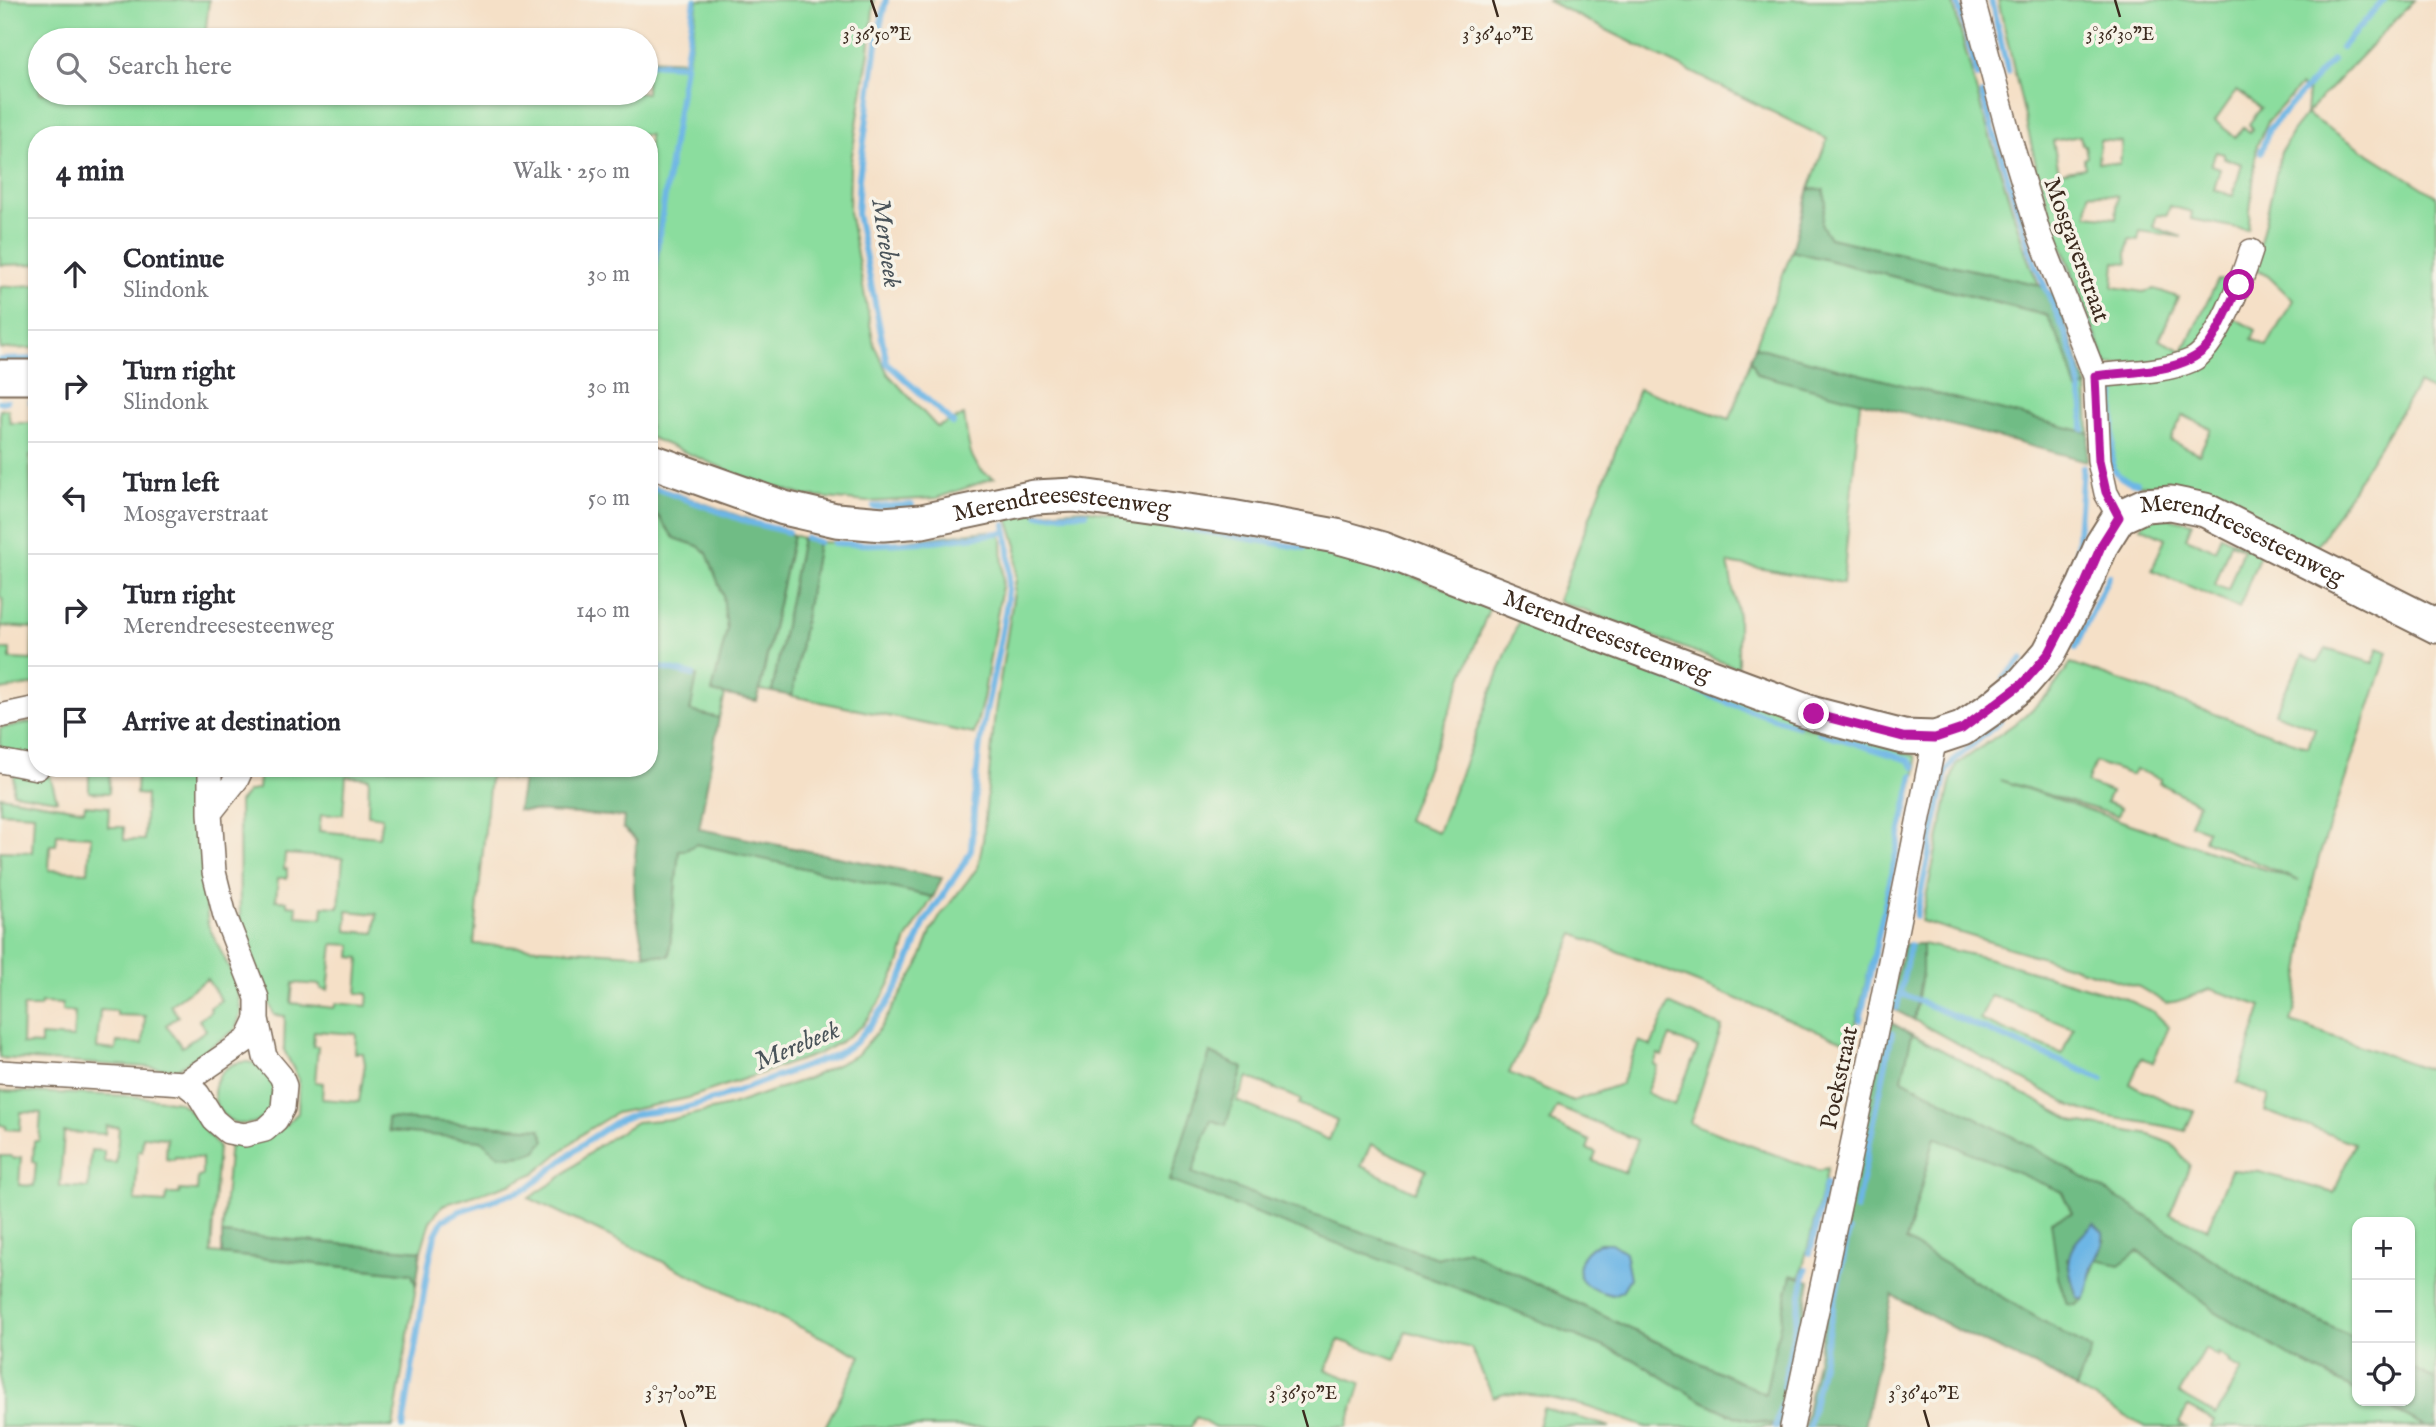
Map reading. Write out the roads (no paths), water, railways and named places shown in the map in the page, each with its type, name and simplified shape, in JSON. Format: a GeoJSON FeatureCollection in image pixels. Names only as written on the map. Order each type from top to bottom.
{"type":"FeatureCollection","features":[{"type":"Feature","properties":{"kind":"main road"},"geometry":{"type":"LineString","coordinates":[[0,377],[28,377]]}},
{"type":"Feature","properties":{"kind":"main road","name":"Merendreesesteenweg"},"geometry":{"type":"LineString","coordinates":[[658,463],[784,508],[836,520],[883,524],[922,522],[1035,497],[1074,495],[1231,517],[1336,536],[1382,549],[1814,714],[1903,737],[1935,738],[1962,729],[2023,683],[2049,653],[2080,597],[2102,544],[2119,517],[2145,505],[2171,503],[2206,510],[2436,626]]}},
{"type":"Feature","properties":{"kind":"street","name":"Mosgaverstraat"},"geometry":{"type":"LineString","coordinates":[[1973,0],[2038,231],[2095,376],[2099,461],[2106,492],[2119,517]]}},
{"type":"Feature","properties":{"kind":"street"},"geometry":{"type":"LineString","coordinates":[[2095,376],[2168,366],[2198,356],[2212,341],[2243,277],[2251,251]]}},
{"type":"Feature","properties":{"kind":"street"},"geometry":{"type":"LineString","coordinates":[[0,716],[28,710]]}},
{"type":"Feature","properties":{"kind":"street","name":"Poekstraat"},"geometry":{"type":"LineString","coordinates":[[1792,1427],[1873,1048],[1935,738]]}},
{"type":"Feature","properties":{"kind":"street"},"geometry":{"type":"LineString","coordinates":[[0,761],[28,766]]}},
{"type":"Feature","properties":{"kind":"street"},"geometry":{"type":"LineString","coordinates":[[0,1072],[184,1083],[198,1094],[214,1120],[228,1132],[245,1135],[265,1129],[276,1120],[283,1108],[285,1086],[281,1076],[265,1057],[257,1019],[257,998],[225,916],[215,872],[210,777]]}},
{"type":"Feature","properties":{"kind":"street"},"geometry":{"type":"LineString","coordinates":[[210,813],[238,777]]}},
{"type":"Feature","properties":{"kind":"street"},"geometry":{"type":"LineString","coordinates":[[184,1083],[247,1040],[257,1019]]}},
{"type":"Feature","properties":{"kind":"water"},"geometry":{"type":"Polygon","coordinates":[[[2094,1224],[2103,1232],[2103,1242],[2083,1300],[2077,1297],[2070,1273],[2069,1256],[2077,1241],[2094,1224]]]}},
{"type":"Feature","properties":{"kind":"water"},"geometry":{"type":"Polygon","coordinates":[[[1598,1243],[1611,1243],[1625,1252],[1630,1278],[1622,1291],[1612,1295],[1590,1287],[1583,1281],[1578,1269],[1582,1257],[1598,1243]]]}},
{"type":"Feature","properties":{"kind":"waterway"},"geometry":{"type":"LineString","coordinates":[[658,241],[695,0]]}},
{"type":"Feature","properties":{"kind":"waterway","name":"Merebeek"},"geometry":{"type":"LineString","coordinates":[[886,0],[878,36],[859,178],[857,214],[887,363],[953,423]]}},
{"type":"Feature","properties":{"kind":"waterway"},"geometry":{"type":"LineString","coordinates":[[1957,0],[1978,76]]}},
{"type":"Feature","properties":{"kind":"waterway"},"geometry":{"type":"LineString","coordinates":[[1991,0],[2008,72]]}},
{"type":"Feature","properties":{"kind":"waterway"},"geometry":{"type":"LineString","coordinates":[[2341,48],[2384,0]]}},
{"type":"Feature","properties":{"kind":"waterway"},"geometry":{"type":"LineString","coordinates":[[2261,152],[2269,129],[2332,60]]}},
{"type":"Feature","properties":{"kind":"waterway"},"geometry":{"type":"LineString","coordinates":[[658,64],[685,65]]}},
{"type":"Feature","properties":{"kind":"waterway"},"geometry":{"type":"LineString","coordinates":[[1982,94],[2033,259],[2066,335],[2077,368],[2083,407],[2083,429]]}},
{"type":"Feature","properties":{"kind":"waterway"},"geometry":{"type":"LineString","coordinates":[[2037,188],[2055,244],[2104,369]]}},
{"type":"Feature","properties":{"kind":"waterway"},"geometry":{"type":"LineString","coordinates":[[0,360],[28,359]]}},
{"type":"Feature","properties":{"kind":"waterway"},"geometry":{"type":"LineString","coordinates":[[2114,394],[2112,464],[2122,478],[2137,483]]}},
{"type":"Feature","properties":{"kind":"waterway"},"geometry":{"type":"LineString","coordinates":[[0,402],[7,401]]}},
{"type":"Feature","properties":{"kind":"waterway"},"geometry":{"type":"LineString","coordinates":[[2077,550],[2083,467]]}},
{"type":"Feature","properties":{"kind":"waterway"},"geometry":{"type":"LineString","coordinates":[[658,489],[748,522],[788,532]]}},
{"type":"Feature","properties":{"kind":"waterway"},"geometry":{"type":"LineString","coordinates":[[874,507],[912,505]]}},
{"type":"Feature","properties":{"kind":"waterway"},"geometry":{"type":"LineString","coordinates":[[1038,515],[1086,513]]}},
{"type":"Feature","properties":{"kind":"waterway"},"geometry":{"type":"LineString","coordinates":[[1152,523],[1305,548]]}},
{"type":"Feature","properties":{"kind":"waterway","name":"Merebeek"},"geometry":{"type":"LineString","coordinates":[[403,1427],[428,1267],[435,1235],[443,1220],[460,1211],[528,1188],[617,1121],[636,1114],[685,1108],[716,1099],[836,1055],[856,1042],[887,1004],[901,980],[925,922],[971,850],[980,746],[1007,599],[1009,547],[1005,525]]}},
{"type":"Feature","properties":{"kind":"waterway"},"geometry":{"type":"LineString","coordinates":[[834,543],[899,543],[1007,532]]}},
{"type":"Feature","properties":{"kind":"waterway"},"geometry":{"type":"LineString","coordinates":[[806,538],[819,542]]}},
{"type":"Feature","properties":{"kind":"waterway"},"geometry":{"type":"LineString","coordinates":[[1322,551],[1395,572]]}},
{"type":"Feature","properties":{"kind":"waterway"},"geometry":{"type":"LineString","coordinates":[[2059,600],[2070,572]]}},
{"type":"Feature","properties":{"kind":"waterway"},"geometry":{"type":"LineString","coordinates":[[2075,648],[2109,576]]}},
{"type":"Feature","properties":{"kind":"waterway"},"geometry":{"type":"LineString","coordinates":[[1552,633],[1570,640]]}},
{"type":"Feature","properties":{"kind":"waterway"},"geometry":{"type":"LineString","coordinates":[[2003,679],[2022,659]]}},
{"type":"Feature","properties":{"kind":"waterway"},"geometry":{"type":"LineString","coordinates":[[1628,662],[1731,704],[1798,726]]}},
{"type":"Feature","properties":{"kind":"waterway"},"geometry":{"type":"LineString","coordinates":[[658,667],[693,675]]}},
{"type":"Feature","properties":{"kind":"waterway"},"geometry":{"type":"LineString","coordinates":[[1916,916],[1946,772],[1953,761],[2000,722]]}},
{"type":"Feature","properties":{"kind":"waterway"},"geometry":{"type":"LineString","coordinates":[[1819,732],[1908,760],[1914,767]]}},
{"type":"Feature","properties":{"kind":"waterway"},"geometry":{"type":"LineString","coordinates":[[1860,1020],[1913,775]]}},
{"type":"Feature","properties":{"kind":"waterway"},"geometry":{"type":"LineString","coordinates":[[1897,1008],[1910,945]]}},
{"type":"Feature","properties":{"kind":"waterway"},"geometry":{"type":"LineString","coordinates":[[1900,993],[2102,1079]]}},
{"type":"Feature","properties":{"kind":"waterway"},"geometry":{"type":"LineString","coordinates":[[1856,1210],[1892,1033]]}},
{"type":"Feature","properties":{"kind":"waterway"},"geometry":{"type":"LineString","coordinates":[[1810,1253],[1826,1184]]}},
{"type":"Feature","properties":{"kind":"waterway"},"geometry":{"type":"LineString","coordinates":[[1809,1427],[1849,1231]]}},
{"type":"Feature","properties":{"kind":"waterway"},"geometry":{"type":"LineString","coordinates":[[1783,1387],[1806,1269]]}},
{"type":"Feature","properties":{"kind":"waterway"},"geometry":{"type":"LineString","coordinates":[[1776,1427],[1781,1405]]}}]}
